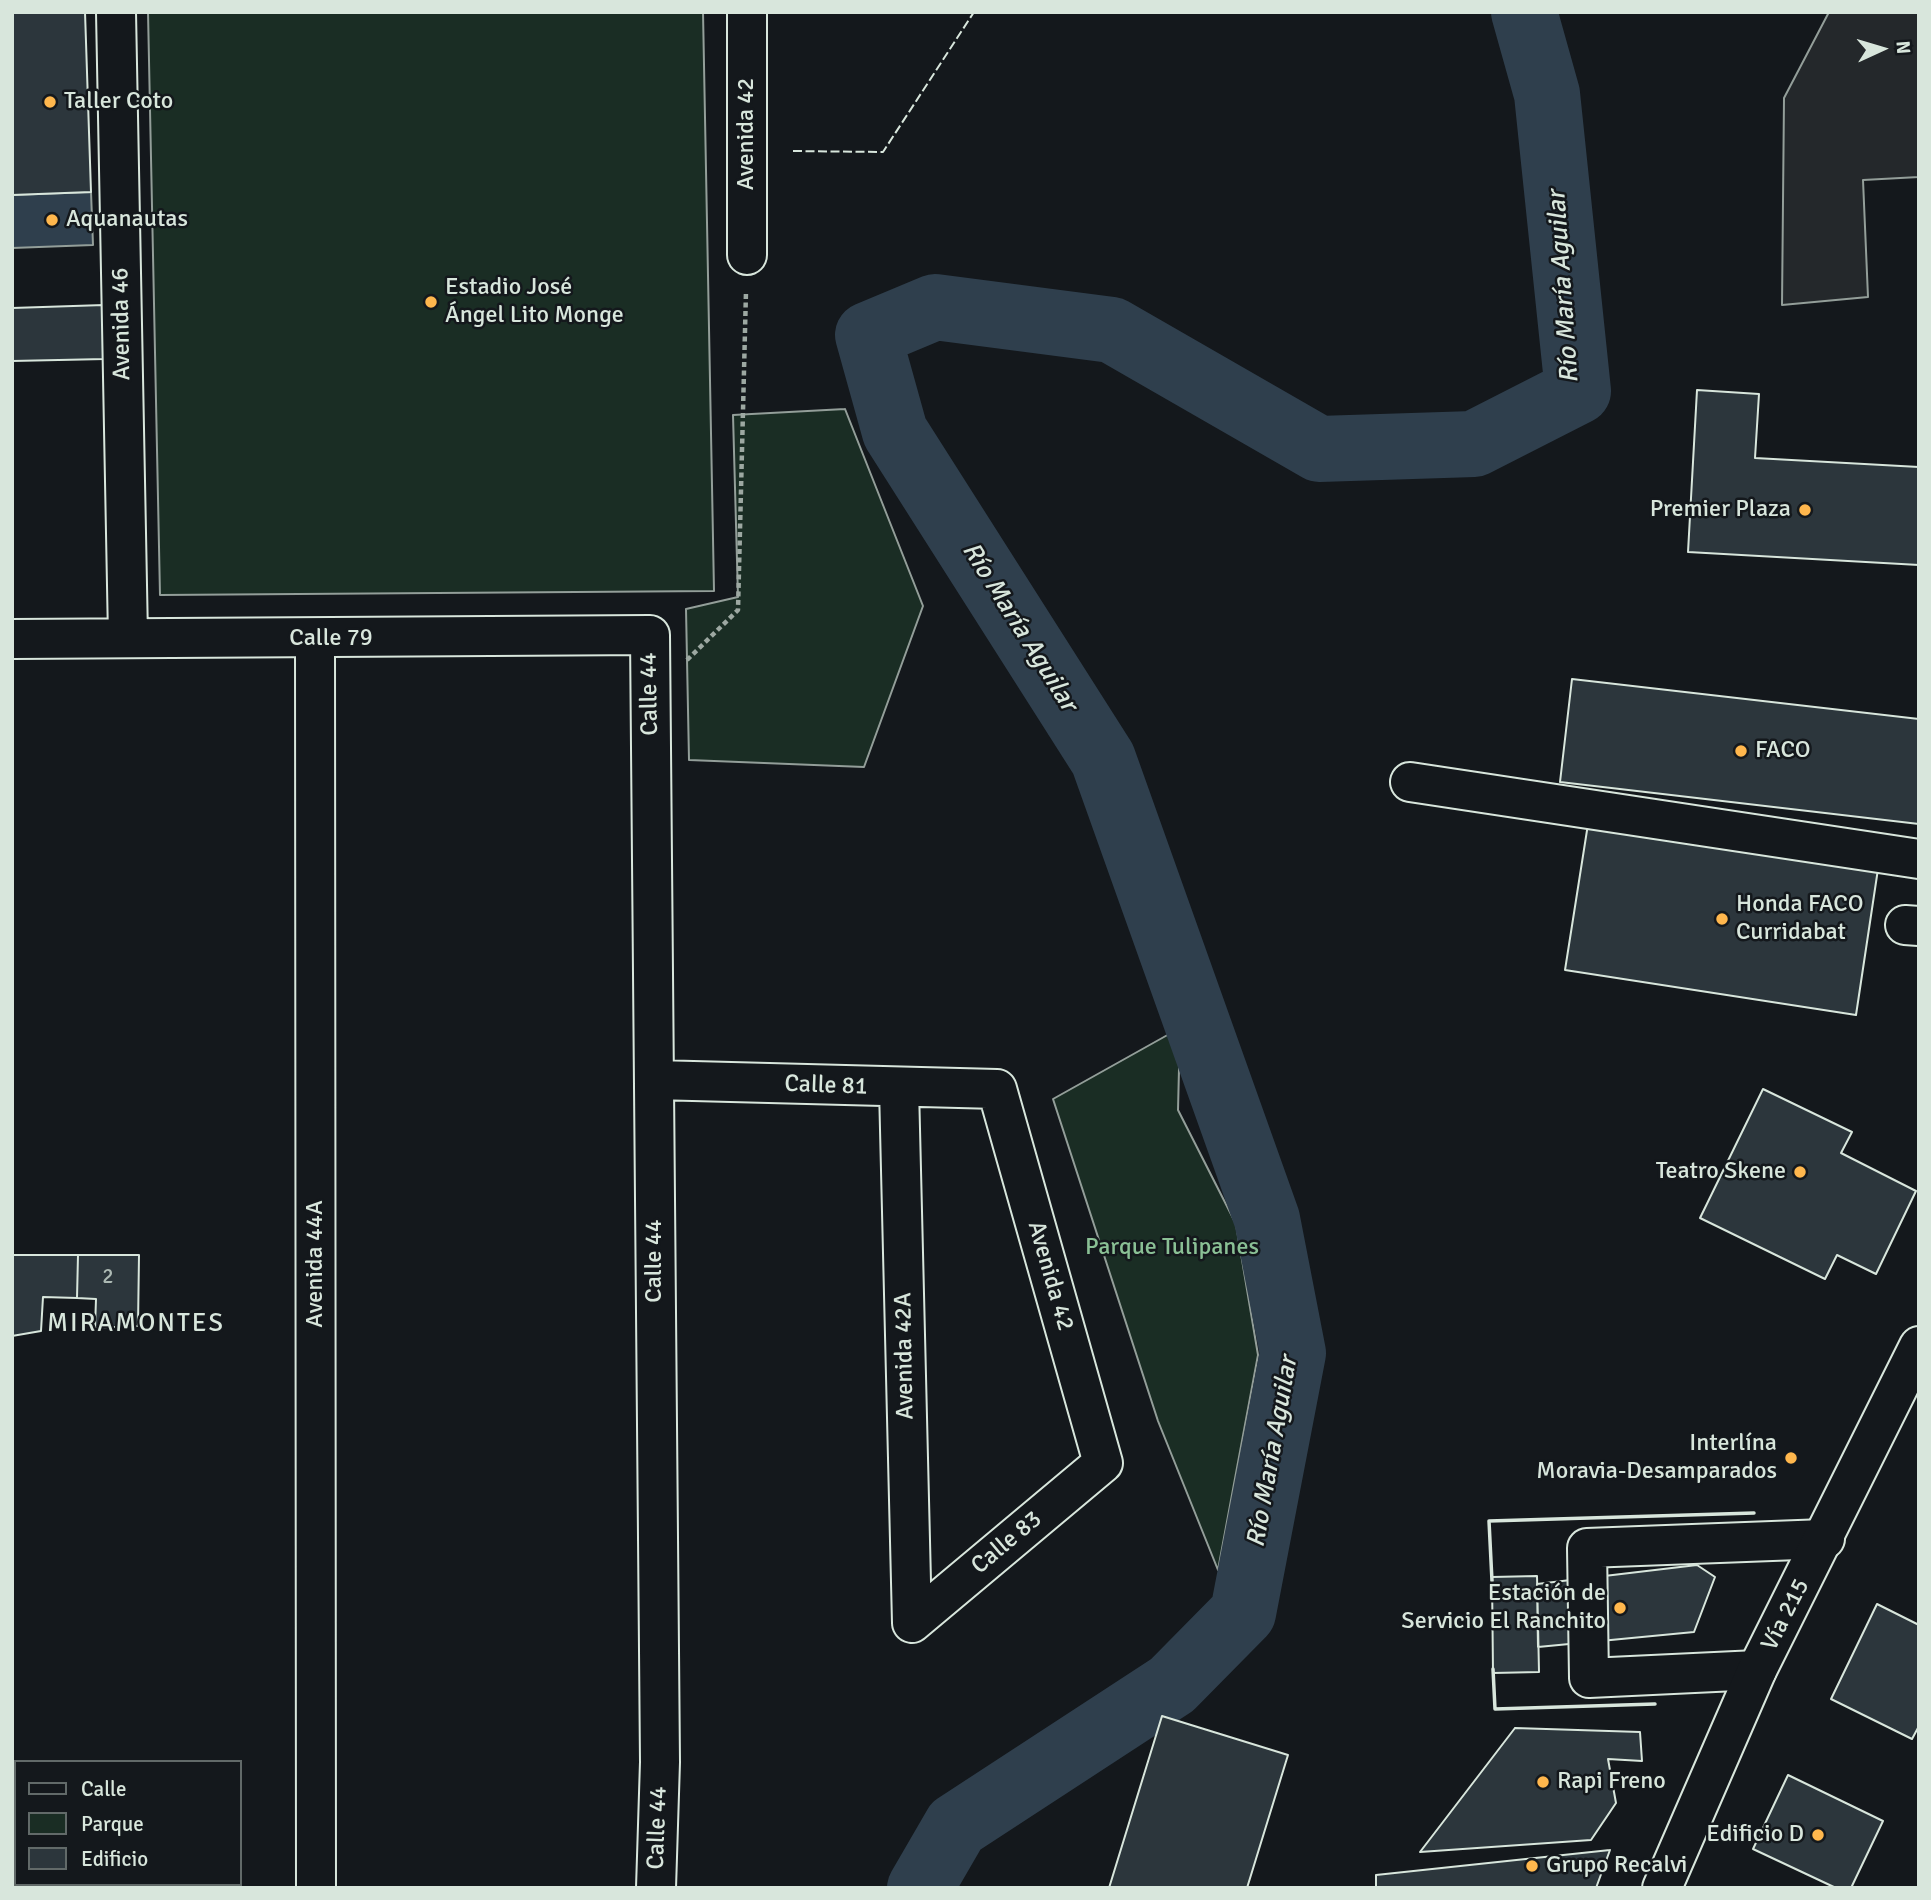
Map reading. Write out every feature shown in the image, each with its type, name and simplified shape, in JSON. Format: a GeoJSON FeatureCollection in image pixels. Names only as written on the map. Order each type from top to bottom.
{"type":"FeatureCollection","features":[{"type":"Feature","properties":{"kind":"street","name":"Avenida 46"},"geometry":{"type":"LineString","coordinates":[[116,12],[128,636]]}},
{"type":"Feature","properties":{"kind":"street","name":"Avenida 42"},"geometry":{"type":"LineString","coordinates":[[747,12],[747,255]]}},
{"type":"Feature","properties":{"kind":"street","name":"Calle 79"},"geometry":{"type":"LineString","coordinates":[[12,639],[128,636],[315,639],[650,635]]}},
{"type":"Feature","properties":{"kind":"street","name":"Calle 44"},"geometry":{"type":"LineString","coordinates":[[650,635],[660,1762],[656,1888]]}},
{"type":"Feature","properties":{"kind":"street","name":"Avenida 44A"},"geometry":{"type":"LineString","coordinates":[[315,639],[316,1888]]}},
{"type":"Feature","properties":{"kind":"street"},"geometry":{"type":"LineString","coordinates":[[1409,782],[1919,859]]}},
{"type":"Feature","properties":{"kind":"street","name":"Calle 81"},"geometry":{"type":"LineString","coordinates":[[655,1080],[997,1089]]}},
{"type":"Feature","properties":{"kind":"street","name":"Avenida 42A"},"geometry":{"type":"LineString","coordinates":[[899,1088],[912,1623]]}},
{"type":"Feature","properties":{"kind":"street","name":"Avenida 42"},"geometry":{"type":"LineString","coordinates":[[997,1089],[1103,1463]]}},
{"type":"Feature","properties":{"kind":"street","name":"Vía 215"},"geometry":{"type":"LineString","coordinates":[[1662,1888],[1757,1670],[1825,1539],[1919,1346]]}},
{"type":"Feature","properties":{"kind":"street","name":"Calle 83"},"geometry":{"type":"LineString","coordinates":[[912,1623],[1103,1463]]}},
{"type":"Feature","properties":{"kind":"street"},"geometry":{"type":"LineString","coordinates":[[1757,1670],[1589,1678],[1587,1548],[1825,1539]]}},
{"type":"Feature","properties":{"kind":"path"},"geometry":{"type":"LineString","coordinates":[[650,691],[738,610],[747,255]]}},
{"type":"Feature","properties":{"kind":"green space","name":"Estadio José Ángel Lito Monge"},"geometry":{"type":"Polygon","coordinates":[[[148,12],[703,12],[714,591],[160,595],[148,12]]]}},
{"type":"Feature","properties":{"kind":"green space"},"geometry":{"type":"Polygon","coordinates":[[[845,409],[923,606],[864,767],[689,760],[686,609],[738,597],[733,415],[845,409]]]}},
{"type":"Feature","properties":{"kind":"green space","name":"Parque Tulipanes"},"geometry":{"type":"Polygon","coordinates":[[[1180,1028],[1178,1110],[1236,1224],[1258,1355],[1218,1570],[1158,1421],[1053,1099],[1180,1028]]]}},
{"type":"Feature","properties":{"kind":"shaded area"},"geometry":{"type":"Polygon","coordinates":[[[1829,12],[1919,12],[1919,177],[1863,180],[1868,297],[1782,305],[1784,98],[1829,12]]]}},
{"type":"Feature","properties":{"kind":"water","name":"Aquanautas"},"geometry":{"type":"Polygon","coordinates":[[[91,192],[93,245],[12,248],[12,195],[91,192]]]}},
{"type":"Feature","properties":{"kind":"building","name":"Taller Coto"},"geometry":{"type":"Polygon","coordinates":[[[12,12],[85,12],[91,192],[12,195],[12,12]]]}},
{"type":"Feature","properties":{"kind":"building"},"geometry":{"type":"Polygon","coordinates":[[[104,305],[105,359],[12,361],[12,308],[104,305]]]}},
{"type":"Feature","properties":{"kind":"building","name":"Premier Plaza"},"geometry":{"type":"Polygon","coordinates":[[[1697,390],[1759,394],[1755,458],[1919,467],[1919,565],[1688,552],[1697,390]]]}},
{"type":"Feature","properties":{"kind":"building","name":"FACO"},"geometry":{"type":"Polygon","coordinates":[[[1572,679],[1919,719],[1919,824],[1560,782],[1572,679]]]}},
{"type":"Feature","properties":{"kind":"building","name":"Honda FACO Curridabat"},"geometry":{"type":"Polygon","coordinates":[[[1588,824],[1878,869],[1856,1015],[1565,970],[1588,824]]]}},
{"type":"Feature","properties":{"kind":"building","name":"Teatro Skene"},"geometry":{"type":"Polygon","coordinates":[[[1763,1089],[1852,1132],[1841,1153],[1916,1191],[1876,1274],[1837,1255],[1825,1279],[1700,1218],[1763,1089]]]}},
{"type":"Feature","properties":{"kind":"building"},"geometry":{"type":"Polygon","coordinates":[[[13,1255],[78,1255],[77,1298],[43,1297],[41,1331],[12,1336],[13,1255]]]}},
{"type":"Feature","properties":{"kind":"building"},"geometry":{"type":"Polygon","coordinates":[[[78,1255],[139,1255],[138,1326],[95,1328],[96,1299],[77,1298],[78,1255]]]}},
{"type":"Feature","properties":{"kind":"building","name":"Estación de Servicio El Ranchito"},"geometry":{"type":"Polygon","coordinates":[[[1697,1565],[1715,1577],[1694,1632],[1538,1647],[1537,1584],[1697,1565]]]}},
{"type":"Feature","properties":{"kind":"building"},"geometry":{"type":"Polygon","coordinates":[[[1537,1576],[1539,1672],[1493,1673],[1492,1577],[1537,1576]]]}},
{"type":"Feature","properties":{"kind":"building"},"geometry":{"type":"Polygon","coordinates":[[[1877,1604],[1919,1625],[1919,1726],[1912,1739],[1831,1699],[1877,1604]]]}},
{"type":"Feature","properties":{"kind":"building"},"geometry":{"type":"Polygon","coordinates":[[[1162,1716],[1288,1755],[1247,1888],[1109,1888],[1162,1716]]]}},
{"type":"Feature","properties":{"kind":"building","name":"Rapi Freno"},"geometry":{"type":"Polygon","coordinates":[[[1515,1728],[1640,1732],[1642,1761],[1608,1759],[1616,1803],[1591,1840],[1420,1852],[1515,1728]]]}},
{"type":"Feature","properties":{"kind":"building","name":"Edificio D"},"geometry":{"type":"Polygon","coordinates":[[[1788,1775],[1883,1821],[1851,1888],[1836,1888],[1753,1849],[1788,1775]]]}},
{"type":"Feature","properties":{"kind":"building","name":"Grupo Recalvi"},"geometry":{"type":"Polygon","coordinates":[[[1610,1850],[1596,1888],[1376,1888],[1376,1875],[1610,1850]]]}},
{"type":"Feature","properties":{"kind":"waterway","name":"Río María Aguilar"},"geometry":{"type":"LineString","coordinates":[[920,1888],[956,1826],[1172,1685],[1243,1613],[1293,1353],[1267,1219],[1103,759],[895,432],[868,335],[935,307],[1112,330],[1319,449],[1474,444],[1578,391],[1547,94],[1524,12]]}},
{"type":"Feature","properties":{"kind":"fence"},"geometry":{"type":"LineString","coordinates":[[793,151],[883,152],[974,12]]}},
{"type":"Feature","properties":{"kind":"wall"},"geometry":{"type":"LineString","coordinates":[[1492,1581],[1489,1521],[1754,1513]]}},
{"type":"Feature","properties":{"kind":"wall"},"geometry":{"type":"LineString","coordinates":[[1493,1669],[1495,1709],[1655,1704]]}},
{"type":"Feature","properties":{"kind":"place","name":"Taller Coto"},"geometry":{"type":"Point","coordinates":[50,102]}},
{"type":"Feature","properties":{"kind":"place","name":"Aquanautas"},"geometry":{"type":"Point","coordinates":[52,220]}},
{"type":"Feature","properties":{"kind":"place","name":"Estadio José Ángel Lito Monge"},"geometry":{"type":"Point","coordinates":[431,302]}},
{"type":"Feature","properties":{"kind":"place","name":"Premier Plaza"},"geometry":{"type":"Point","coordinates":[1805,510]}},
{"type":"Feature","properties":{"kind":"place","name":"FACO"},"geometry":{"type":"Point","coordinates":[1741,751]}},
{"type":"Feature","properties":{"kind":"place","name":"Honda FACO Curridabat"},"geometry":{"type":"Point","coordinates":[1722,919]}},
{"type":"Feature","properties":{"kind":"place","name":"Teatro Skene"},"geometry":{"type":"Point","coordinates":[1800,1172]}},
{"type":"Feature","properties":{"kind":"place","name":"Interlína Moravia-Desamparados"},"geometry":{"type":"Point","coordinates":[1791,1458]}},
{"type":"Feature","properties":{"kind":"place","name":"Estación de Servicio El Ranchito"},"geometry":{"type":"Point","coordinates":[1620,1608]}},
{"type":"Feature","properties":{"kind":"place","name":"Rapi Freno"},"geometry":{"type":"Point","coordinates":[1543,1782]}},
{"type":"Feature","properties":{"kind":"place","name":"Edificio D"},"geometry":{"type":"Point","coordinates":[1818,1835]}},
{"type":"Feature","properties":{"kind":"place","name":"Grupo Recalvi"},"geometry":{"type":"Point","coordinates":[1532,1866]}},
{"type":"Feature","properties":{"kind":"district","name":"MIRAMONTES"},"geometry":{"type":"Point","coordinates":[136,1324]}}]}
